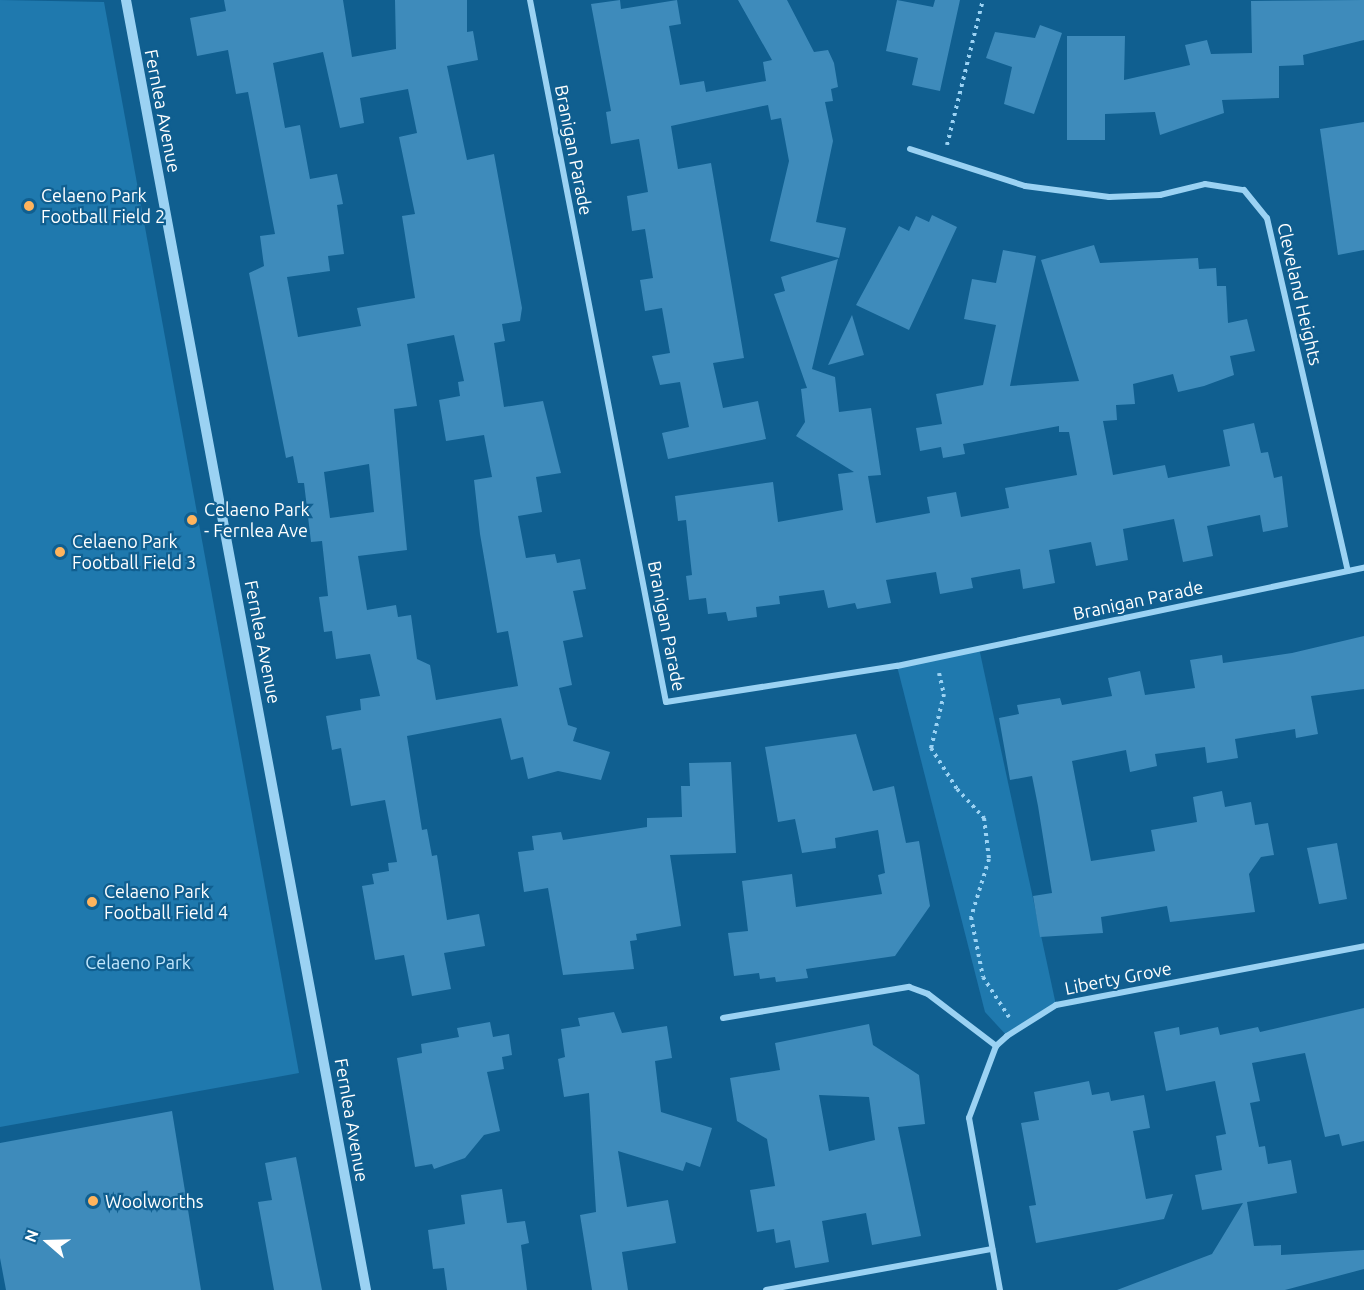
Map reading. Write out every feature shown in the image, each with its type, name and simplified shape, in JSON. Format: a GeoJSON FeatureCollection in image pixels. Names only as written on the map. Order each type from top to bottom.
{"type":"FeatureCollection","features":[{"type":"Feature","properties":{"kind":"street","name":"Fernlea Avenue"},"geometry":{"type":"LineString","coordinates":[[126,0],[366,1290]]}},
{"type":"Feature","properties":{"kind":"street","name":"Branigan Parade"},"geometry":{"type":"LineString","coordinates":[[530,0],[666,702],[936,658],[1364,568]]}},
{"type":"Feature","properties":{"kind":"street","name":"Cleveland Heights"},"geometry":{"type":"LineString","coordinates":[[910,149],[943,163],[1025,186],[1109,197],[1160,195],[1205,184],[1244,190],[1267,218],[1348,571]]}},
{"type":"Feature","properties":{"kind":"street","name":"Liberty Grove"},"geometry":{"type":"LineString","coordinates":[[1000,1290],[969,1118],[996,1046],[1016,1028],[1056,1005],[1364,946]]}},
{"type":"Feature","properties":{"kind":"street"},"geometry":{"type":"LineString","coordinates":[[723,1018],[909,987],[928,994],[996,1046]]}},
{"type":"Feature","properties":{"kind":"street"},"geometry":{"type":"LineString","coordinates":[[766,1290],[992,1249]]}},
{"type":"Feature","properties":{"kind":"path"},"geometry":{"type":"LineString","coordinates":[[943,163],[983,0]]}},
{"type":"Feature","properties":{"kind":"path"},"geometry":{"type":"LineString","coordinates":[[936,658],[944,694],[931,748],[957,789],[984,818],[989,859],[971,917],[983,977],[1016,1028]]}},
{"type":"Feature","properties":{"kind":"green space","name":"Celaeno Park"},"geometry":{"type":"Polygon","coordinates":[[[0,0],[104,2],[299,1073],[0,1127],[0,0]]]}},
{"type":"Feature","properties":{"kind":"green space"},"geometry":{"type":"Polygon","coordinates":[[[979,648],[1056,1005],[1007,1036],[985,1012],[897,666],[979,648]]]}},
{"type":"Feature","properties":{"kind":"building"},"geometry":{"type":"Polygon","coordinates":[[[224,0],[343,0],[352,57],[396,49],[395,0],[467,0],[467,32],[473,31],[478,60],[447,66],[467,160],[494,154],[522,308],[520,321],[502,324],[505,341],[494,343],[504,407],[543,401],[561,473],[536,477],[542,512],[518,516],[526,558],[555,554],[557,563],[580,559],[586,589],[573,591],[583,637],[563,641],[572,685],[559,688],[568,725],[577,728],[573,741],[610,752],[601,780],[558,771],[528,779],[523,757],[511,760],[501,718],[407,736],[422,830],[427,829],[432,856],[437,855],[447,920],[479,914],[485,946],[444,953],[451,989],[412,996],[404,955],[375,960],[362,886],[374,884],[372,874],[389,871],[388,863],[397,862],[385,800],[351,806],[341,748],[332,750],[326,716],[361,710],[360,699],[380,696],[370,654],[336,659],[332,631],[324,632],[319,597],[328,596],[322,541],[311,542],[304,483],[298,483],[293,456],[286,458],[249,273],[264,266],[260,236],[275,234],[248,92],[236,94],[228,50],[197,56],[190,18],[226,11],[224,0]],[[323,52],[273,63],[285,128],[300,125],[310,179],[337,174],[343,204],[337,205],[344,254],[328,256],[330,271],[287,277],[298,337],[361,326],[357,308],[415,298],[402,216],[415,214],[399,137],[417,133],[408,89],[360,98],[364,123],[340,128],[323,52]],[[454,335],[407,344],[417,406],[394,409],[407,550],[358,556],[367,610],[396,605],[398,617],[411,615],[417,659],[430,665],[436,700],[518,686],[508,631],[497,633],[480,534],[474,480],[492,477],[484,435],[446,441],[439,400],[460,396],[458,382],[464,381],[454,335]],[[369,464],[324,472],[330,518],[374,512],[369,464]]]}},
{"type":"Feature","properties":{"kind":"building"},"geometry":{"type":"Polygon","coordinates":[[[620,0],[621,9],[677,0],[681,24],[669,26],[680,85],[704,81],[706,92],[766,81],[763,62],[772,60],[738,0],[787,0],[814,52],[828,50],[834,63],[838,87],[831,89],[833,101],[825,102],[833,141],[816,222],[846,228],[839,258],[770,241],[789,161],[781,118],[771,120],[768,105],[671,126],[678,169],[711,163],[744,358],[713,363],[723,408],[758,401],[766,439],[668,459],[662,433],[689,427],[680,382],[660,385],[652,356],[670,353],[662,308],[645,311],[640,280],[653,278],[645,229],[632,231],[627,196],[648,192],[639,139],[611,144],[606,112],[611,111],[591,4],[620,0]]]}},
{"type":"Feature","properties":{"kind":"building"},"geometry":{"type":"Polygon","coordinates":[[[897,0],[933,7],[935,0],[960,0],[940,91],[912,85],[918,58],[886,51],[897,0]]]}},
{"type":"Feature","properties":{"kind":"building"},"geometry":{"type":"Polygon","coordinates":[[[1364,0],[1364,40],[1303,55],[1304,65],[1279,66],[1279,98],[1222,100],[1224,113],[1160,135],[1155,112],[1105,114],[1105,140],[1067,140],[1067,36],[1125,36],[1124,80],[1190,65],[1185,45],[1207,40],[1211,54],[1252,53],[1251,1],[1364,0]]]}},
{"type":"Feature","properties":{"kind":"building"},"geometry":{"type":"Polygon","coordinates":[[[1040,25],[1062,33],[1034,114],[1004,104],[1012,67],[986,58],[995,32],[1035,38],[1040,25]]]}},
{"type":"Feature","properties":{"kind":"building"},"geometry":{"type":"Polygon","coordinates":[[[1364,122],[1364,250],[1338,255],[1320,129],[1364,122]]]}},
{"type":"Feature","properties":{"kind":"building"},"geometry":{"type":"Polygon","coordinates":[[[932,215],[957,227],[909,330],[856,305],[899,226],[909,231],[916,216],[929,222],[932,215]]]}},
{"type":"Feature","properties":{"kind":"building"},"geometry":{"type":"Polygon","coordinates":[[[1094,245],[1100,263],[1198,258],[1199,269],[1216,268],[1217,286],[1226,286],[1228,323],[1247,319],[1255,351],[1230,356],[1234,375],[1204,386],[1178,392],[1173,374],[1133,384],[1135,404],[1116,405],[1117,420],[1103,421],[1113,475],[1165,465],[1168,478],[1230,466],[1223,430],[1254,423],[1261,453],[1268,452],[1274,478],[1282,476],[1288,527],[1263,532],[1260,515],[1207,526],[1213,556],[1183,562],[1174,519],[1123,529],[1128,560],[1096,566],[1091,542],[1049,550],[1055,583],[1023,589],[1020,569],[971,578],[973,588],[940,594],[936,572],[886,580],[891,603],[857,609],[855,603],[828,608],[824,590],[779,596],[780,604],[756,607],[757,617],[728,621],[726,612],[708,614],[706,598],[689,600],[686,576],[692,575],[686,520],[678,521],[675,496],[773,482],[778,522],[843,510],[838,474],[854,472],[796,436],[805,422],[801,389],[807,388],[774,294],[785,291],[781,277],[838,259],[812,369],[835,377],[839,412],[871,408],[881,475],[868,476],[876,523],[930,513],[927,497],[956,492],[961,517],[1009,508],[1005,488],[1077,475],[1069,432],[1059,432],[1059,426],[963,444],[965,454],[943,458],[941,447],[920,451],[916,428],[942,424],[936,394],[983,385],[996,325],[964,319],[972,279],[996,283],[1003,250],[1036,256],[1010,386],[1079,381],[1041,260],[1094,245]]]}},
{"type":"Feature","properties":{"kind":"building"},"geometry":{"type":"Polygon","coordinates":[[[852,315],[864,355],[828,365],[852,315]]]}},
{"type":"Feature","properties":{"kind":"building"},"geometry":{"type":"Polygon","coordinates":[[[1364,636],[1364,689],[1311,696],[1318,734],[1296,738],[1295,729],[1235,739],[1238,758],[1207,763],[1205,747],[1155,754],[1157,766],[1130,772],[1126,750],[1072,761],[1091,861],[1155,851],[1151,830],[1197,822],[1193,797],[1222,791],[1225,807],[1251,802],[1255,825],[1268,823],[1274,855],[1261,857],[1249,874],[1255,912],[1170,922],[1167,906],[1101,917],[1103,933],[1040,937],[1033,896],[1052,893],[1038,806],[1032,776],[1010,780],[999,718],[1019,714],[1017,705],[1060,698],[1062,705],[1112,696],[1108,678],[1140,671],[1145,695],[1195,688],[1190,660],[1222,655],[1223,663],[1292,653],[1364,636]]]}},
{"type":"Feature","properties":{"kind":"building"},"geometry":{"type":"Polygon","coordinates":[[[856,734],[873,791],[894,786],[906,843],[919,841],[930,906],[895,956],[806,969],[808,978],[776,982],[775,977],[760,979],[759,973],[734,976],[728,933],[748,931],[742,881],[792,874],[796,907],[882,894],[878,875],[885,873],[878,830],[835,838],[836,848],[802,853],[795,819],[778,822],[765,747],[856,734]]]}},
{"type":"Feature","properties":{"kind":"building"},"geometry":{"type":"Polygon","coordinates":[[[731,762],[736,853],[670,855],[681,926],[636,934],[637,940],[630,941],[634,969],[563,975],[548,888],[524,892],[518,852],[534,850],[532,836],[561,832],[563,840],[647,827],[647,818],[682,817],[681,786],[690,786],[689,763],[731,762]]]}},
{"type":"Feature","properties":{"kind":"building"},"geometry":{"type":"Polygon","coordinates":[[[1337,843],[1347,899],[1319,904],[1307,848],[1337,843]]]}},
{"type":"Feature","properties":{"kind":"building"},"geometry":{"type":"Polygon","coordinates":[[[1364,1008],[1364,1141],[1342,1146],[1339,1134],[1325,1137],[1305,1053],[1252,1063],[1260,1101],[1250,1103],[1259,1147],[1265,1146],[1268,1164],[1291,1160],[1297,1193],[1247,1202],[1254,1246],[1281,1245],[1281,1255],[1364,1250],[1364,1269],[1285,1290],[1117,1290],[1212,1254],[1243,1203],[1202,1210],[1195,1175],[1222,1170],[1216,1136],[1226,1134],[1215,1081],[1166,1091],[1154,1032],[1179,1027],[1180,1035],[1218,1027],[1220,1035],[1258,1027],[1260,1032],[1364,1008]]]}},
{"type":"Feature","properties":{"kind":"building"},"geometry":{"type":"Polygon","coordinates":[[[614,1012],[622,1033],[667,1026],[672,1058],[655,1061],[661,1112],[712,1128],[700,1167],[686,1162],[683,1171],[618,1151],[627,1207],[668,1200],[676,1243],[622,1252],[628,1290],[592,1290],[580,1215],[596,1212],[589,1093],[564,1097],[558,1059],[565,1057],[561,1029],[580,1026],[578,1018],[614,1012]]]}},
{"type":"Feature","properties":{"kind":"building"},"geometry":{"type":"Polygon","coordinates":[[[490,1022],[493,1037],[509,1034],[512,1055],[502,1057],[504,1069],[487,1072],[500,1131],[484,1135],[465,1158],[434,1169],[432,1164],[415,1167],[397,1058],[422,1053],[421,1044],[459,1037],[457,1028],[490,1022]]]}},
{"type":"Feature","properties":{"kind":"building"},"geometry":{"type":"Polygon","coordinates":[[[869,1024],[873,1045],[919,1075],[925,1124],[898,1127],[921,1236],[872,1245],[866,1213],[822,1221],[829,1262],[795,1268],[790,1240],[776,1243],[774,1229],[757,1232],[750,1190],[775,1186],[767,1139],[737,1121],[730,1078],[780,1070],[775,1043],[869,1024]],[[819,1095],[829,1151],[875,1140],[869,1097],[819,1095]]]}},
{"type":"Feature","properties":{"kind":"building"},"geometry":{"type":"Polygon","coordinates":[[[1089,1081],[1092,1095],[1109,1092],[1111,1101],[1144,1095],[1150,1128],[1133,1131],[1146,1199],[1173,1194],[1164,1219],[1036,1243],[1029,1206],[1036,1205],[1021,1123],[1039,1120],[1034,1092],[1089,1081]]]}},
{"type":"Feature","properties":{"kind":"building","name":"Woolworths"},"geometry":{"type":"Polygon","coordinates":[[[172,1111],[201,1290],[6,1290],[0,1258],[0,1143],[172,1111]]]}},
{"type":"Feature","properties":{"kind":"building"},"geometry":{"type":"Polygon","coordinates":[[[296,1157],[322,1290],[274,1290],[258,1202],[272,1200],[265,1163],[296,1157]]]}},
{"type":"Feature","properties":{"kind":"building"},"geometry":{"type":"Polygon","coordinates":[[[502,1189],[507,1223],[525,1221],[529,1243],[521,1245],[527,1290],[447,1290],[444,1268],[433,1269],[428,1230],[465,1224],[461,1195],[502,1189]]]}},
{"type":"Feature","properties":{"kind":"place","name":"Celaeno Park Football Field 2"},"geometry":{"type":"Point","coordinates":[29,206]}},
{"type":"Feature","properties":{"kind":"place","name":"Celaeno Park - Fernlea Ave"},"geometry":{"type":"Point","coordinates":[192,520]}},
{"type":"Feature","properties":{"kind":"place","name":"Celaeno Park Football Field 3"},"geometry":{"type":"Point","coordinates":[60,552]}},
{"type":"Feature","properties":{"kind":"place","name":"Celaeno Park Football Field 4"},"geometry":{"type":"Point","coordinates":[92,902]}},
{"type":"Feature","properties":{"kind":"place","name":"Woolworths"},"geometry":{"type":"Point","coordinates":[93,1201]}}]}
